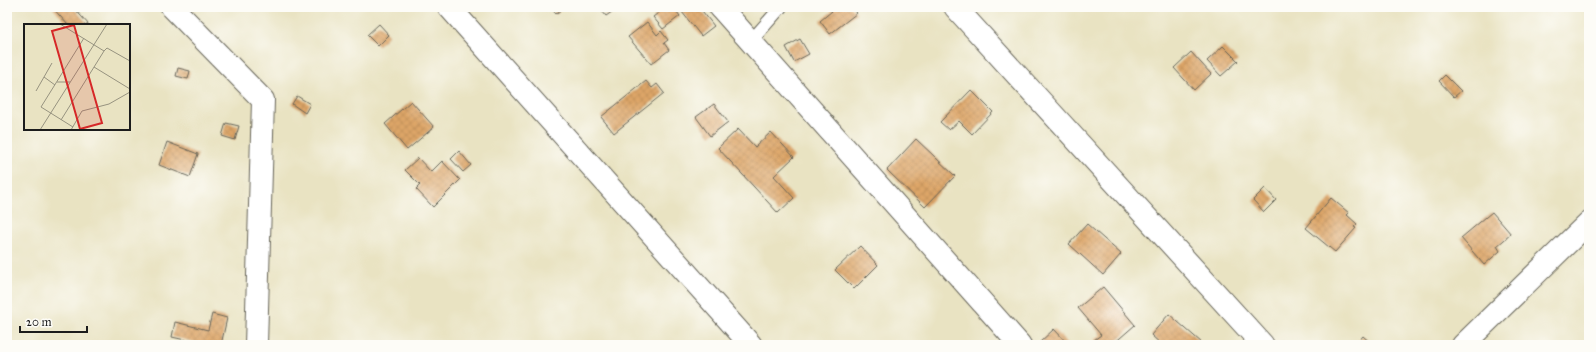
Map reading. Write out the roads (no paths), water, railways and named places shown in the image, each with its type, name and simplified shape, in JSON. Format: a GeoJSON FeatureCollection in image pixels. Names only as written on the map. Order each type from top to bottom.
{"type":"FeatureCollection","features":[{"type":"Feature","properties":{"kind":"street"},"geometry":{"type":"LineString","coordinates":[[172,7],[263,100],[256,345]]}},
{"type":"Feature","properties":{"kind":"street"},"geometry":{"type":"LineString","coordinates":[[449,7],[751,345]]}},
{"type":"Feature","properties":{"kind":"street"},"geometry":{"type":"LineString","coordinates":[[720,7],[1020,345]]}},
{"type":"Feature","properties":{"kind":"street"},"geometry":{"type":"LineString","coordinates":[[954,7],[1263,345]]}},
{"type":"Feature","properties":{"kind":"street"},"geometry":{"type":"LineString","coordinates":[[1463,345],[1589,222]]}},
{"type":"Feature","properties":{"kind":"lane"},"geometry":{"type":"LineString","coordinates":[[751,41],[781,7]]}}]}
